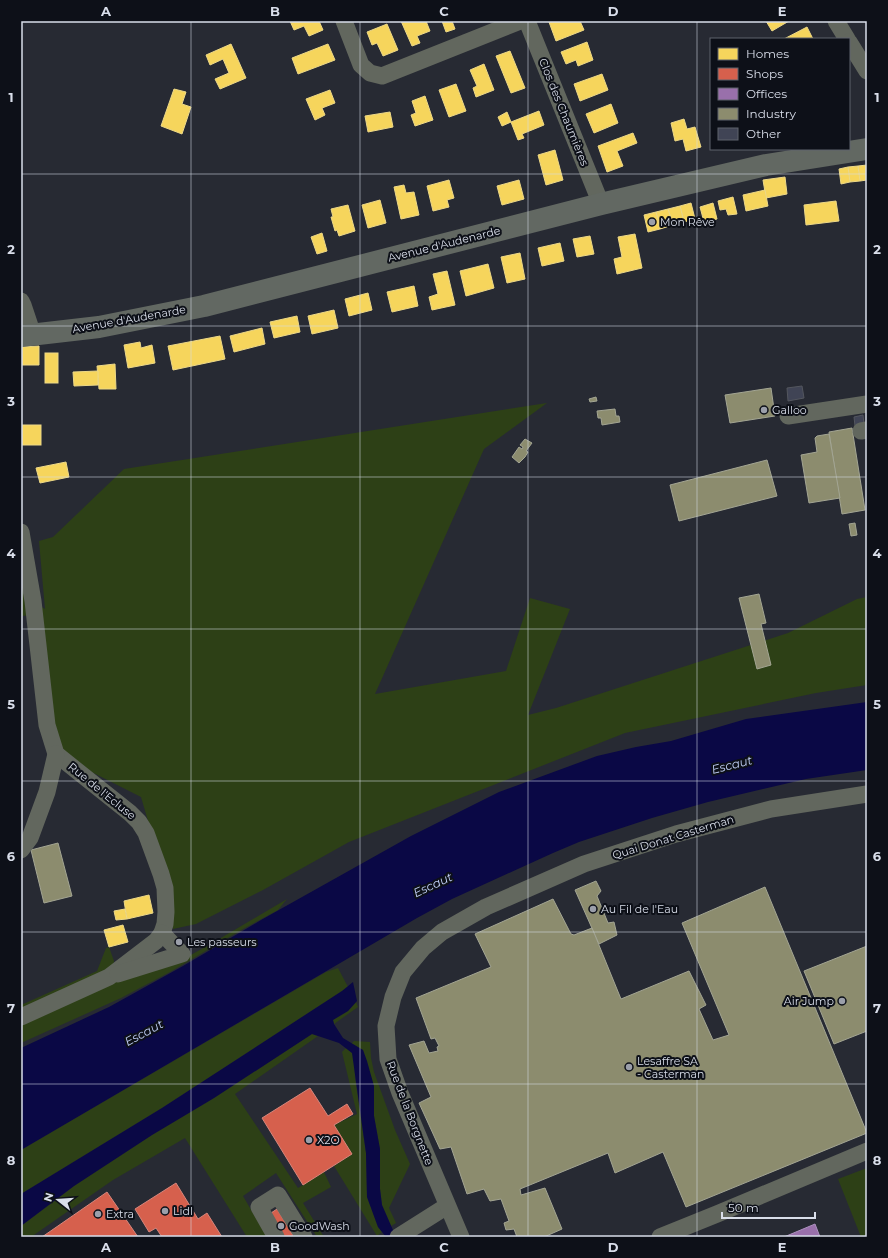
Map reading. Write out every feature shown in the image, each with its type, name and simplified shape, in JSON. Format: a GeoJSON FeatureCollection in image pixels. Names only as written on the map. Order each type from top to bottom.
{"type":"FeatureCollection","features":[{"type":"Feature","properties":{"kind":"main road","name":"Avenue d'Audenarde"},"geometry":{"type":"LineString","coordinates":[[27,336],[99,327],[204,306],[601,204],[766,164],[867,149]]}},
{"type":"Feature","properties":{"kind":"street"},"geometry":{"type":"LineString","coordinates":[[344,21],[361,65],[370,73],[382,76],[520,21]]}},
{"type":"Feature","properties":{"kind":"street","name":"Clos des Chaumières"},"geometry":{"type":"LineString","coordinates":[[527,21],[601,204]]}},
{"type":"Feature","properties":{"kind":"street"},"geometry":{"type":"LineString","coordinates":[[836,21],[846,38]]}},
{"type":"Feature","properties":{"kind":"street"},"geometry":{"type":"LineString","coordinates":[[850,44],[867,72]]}},
{"type":"Feature","properties":{"kind":"street"},"geometry":{"type":"LineString","coordinates":[[21,301],[24,305],[27,336]]}},
{"type":"Feature","properties":{"kind":"street"},"geometry":{"type":"LineString","coordinates":[[788,416],[867,404]]}},
{"type":"Feature","properties":{"kind":"street"},"geometry":{"type":"LineString","coordinates":[[21,532],[33,601],[47,725],[56,754],[47,792],[30,838],[21,850]]}},
{"type":"Feature","properties":{"kind":"street","name":"Rue de l'Ecluse"},"geometry":{"type":"LineString","coordinates":[[56,754],[130,813],[146,832],[161,874],[164,888],[166,924],[162,933]]}},
{"type":"Feature","properties":{"kind":"street","name":"Quai Donat Casterman"},"geometry":{"type":"LineString","coordinates":[[486,907],[584,864],[676,834],[771,809],[867,794]]}},
{"type":"Feature","properties":{"kind":"street","name":"Rue de la Borgnette"},"geometry":{"type":"LineString","coordinates":[[461,1237],[400,1093],[388,1059],[386,1026],[392,997],[403,972],[423,948],[442,932],[486,907]]}},
{"type":"Feature","properties":{"kind":"street"},"geometry":{"type":"LineString","coordinates":[[21,1017],[109,977],[129,972],[182,954],[162,933],[156,941],[109,977]]}},
{"type":"Feature","properties":{"kind":"street"},"geometry":{"type":"LineString","coordinates":[[660,1237],[867,1151]]}},
{"type":"Feature","properties":{"kind":"street"},"geometry":{"type":"LineString","coordinates":[[276,1237],[259,1208],[278,1194],[304,1237]]}},
{"type":"Feature","properties":{"kind":"street"},"geometry":{"type":"LineString","coordinates":[[399,1236],[447,1206]]}},
{"type":"Feature","properties":{"kind":"green space"},"geometry":{"type":"Polygon","coordinates":[[[547,403],[484,449],[375,694],[506,671],[530,598],[570,609],[528,715],[556,708],[788,633],[857,599],[867,597],[867,685],[816,693],[625,733],[349,842],[263,890],[196,924],[173,929],[171,899],[141,797],[56,754],[33,601],[45,609],[39,541],[53,537],[124,469],[547,403]]]}},
{"type":"Feature","properties":{"kind":"green space"},"geometry":{"type":"Polygon","coordinates":[[[21,533],[35,615],[21,616],[21,533]]]}},
{"type":"Feature","properties":{"kind":"green space"},"geometry":{"type":"Polygon","coordinates":[[[287,899],[278,910],[170,972],[121,998],[21,1043],[21,1005],[97,971],[106,948],[109,947],[114,961],[111,976],[187,957],[287,899]]]}},
{"type":"Feature","properties":{"kind":"green space"},"geometry":{"type":"Polygon","coordinates":[[[338,968],[348,987],[162,1108],[21,1194],[21,1150],[326,972],[338,968]]]}},
{"type":"Feature","properties":{"kind":"green space"},"geometry":{"type":"Polygon","coordinates":[[[356,1002],[358,1007],[334,1024],[333,1020],[348,1011],[356,1002]]]}},
{"type":"Feature","properties":{"kind":"green space"},"geometry":{"type":"Polygon","coordinates":[[[312,1034],[318,1036],[235,1094],[298,1188],[324,1172],[331,1187],[303,1203],[324,1237],[317,1237],[276,1173],[243,1196],[267,1237],[247,1237],[185,1138],[113,1180],[31,1237],[21,1237],[21,1226],[74,1186],[312,1034]]]}},
{"type":"Feature","properties":{"kind":"green space"},"geometry":{"type":"Polygon","coordinates":[[[354,1041],[370,1042],[374,1072],[395,1130],[410,1164],[389,1208],[396,1223],[391,1226],[382,1205],[380,1189],[380,1149],[374,1116],[374,1102],[363,1050],[351,1044],[354,1041]]]}},
{"type":"Feature","properties":{"kind":"green space"},"geometry":{"type":"Polygon","coordinates":[[[346,1048],[354,1057],[355,1078],[366,1153],[367,1197],[378,1227],[382,1232],[377,1236],[334,1166],[352,1154],[334,1125],[357,1114],[342,1052],[346,1048]]]}},
{"type":"Feature","properties":{"kind":"green space"},"geometry":{"type":"Polygon","coordinates":[[[867,1168],[867,1237],[861,1237],[838,1179],[867,1168]]]}},
{"type":"Feature","properties":{"kind":"water","name":"Escaut"},"geometry":{"type":"Polygon","coordinates":[[[867,702],[867,770],[806,779],[708,802],[652,818],[579,842],[553,853],[452,899],[417,918],[21,1150],[21,1048],[109,1007],[411,836],[499,792],[597,756],[671,741],[746,719],[867,702]]]}},
{"type":"Feature","properties":{"kind":"water"},"geometry":{"type":"Polygon","coordinates":[[[353,982],[357,1001],[348,1011],[333,1020],[343,1038],[363,1050],[367,1061],[374,1086],[374,1116],[380,1149],[380,1189],[382,1205],[396,1237],[386,1237],[378,1227],[367,1197],[366,1153],[352,1053],[339,1043],[312,1034],[74,1186],[21,1226],[21,1194],[162,1108],[342,991],[353,982]]]}},
{"type":"Feature","properties":{"kind":"building: Homes"},"geometry":{"type":"Polygon","coordinates":[[[290,21],[319,21],[323,30],[309,36],[304,26],[294,30],[290,21]]]}},
{"type":"Feature","properties":{"kind":"building: Homes"},"geometry":{"type":"Polygon","coordinates":[[[401,21],[426,21],[430,31],[417,36],[420,43],[412,46],[401,21]]]}},
{"type":"Feature","properties":{"kind":"building: Homes"},"geometry":{"type":"Polygon","coordinates":[[[442,21],[452,21],[455,29],[446,32],[442,21]]]}},
{"type":"Feature","properties":{"kind":"building: Homes"},"geometry":{"type":"Polygon","coordinates":[[[580,21],[584,30],[556,41],[549,22],[580,21]]]}},
{"type":"Feature","properties":{"kind":"building: Homes"},"geometry":{"type":"Polygon","coordinates":[[[766,21],[789,21],[772,31],[766,21]]]}},
{"type":"Feature","properties":{"kind":"building: Homes"},"geometry":{"type":"Polygon","coordinates":[[[387,24],[398,50],[383,56],[377,43],[372,45],[367,32],[387,24]]]}},
{"type":"Feature","properties":{"kind":"building: Homes"},"geometry":{"type":"Polygon","coordinates":[[[807,27],[812,38],[786,38],[807,27]]]}},
{"type":"Feature","properties":{"kind":"building: Homes"},"geometry":{"type":"Polygon","coordinates":[[[587,42],[593,60],[578,66],[576,60],[566,64],[561,52],[587,42]]]}},
{"type":"Feature","properties":{"kind":"building: Homes"},"geometry":{"type":"Polygon","coordinates":[[[231,44],[246,78],[220,89],[215,79],[229,73],[223,59],[210,65],[206,55],[231,44]]]}},
{"type":"Feature","properties":{"kind":"building: Homes"},"geometry":{"type":"Polygon","coordinates":[[[328,44],[335,60],[298,74],[292,58],[328,44]]]}},
{"type":"Feature","properties":{"kind":"building: Homes"},"geometry":{"type":"Polygon","coordinates":[[[510,51],[525,88],[511,93],[496,56],[510,51]]]}},
{"type":"Feature","properties":{"kind":"building: Homes"},"geometry":{"type":"Polygon","coordinates":[[[484,64],[494,90],[476,97],[473,88],[477,86],[470,70],[484,64]]]}},
{"type":"Feature","properties":{"kind":"building: Homes"},"geometry":{"type":"Polygon","coordinates":[[[602,74],[608,90],[580,101],[574,84],[602,74]]]}},
{"type":"Feature","properties":{"kind":"building: Homes"},"geometry":{"type":"Polygon","coordinates":[[[456,84],[466,111],[449,117],[439,90],[456,84]]]}},
{"type":"Feature","properties":{"kind":"building: Homes"},"geometry":{"type":"Polygon","coordinates":[[[174,89],[186,92],[182,104],[191,107],[182,134],[161,126],[174,89]]]}},
{"type":"Feature","properties":{"kind":"building: Homes"},"geometry":{"type":"Polygon","coordinates":[[[330,90],[335,103],[322,108],[325,115],[315,120],[306,99],[330,90]]]}},
{"type":"Feature","properties":{"kind":"building: Homes"},"geometry":{"type":"Polygon","coordinates":[[[425,96],[433,120],[415,126],[411,115],[416,113],[412,101],[425,96]]]}},
{"type":"Feature","properties":{"kind":"building: Homes"},"geometry":{"type":"Polygon","coordinates":[[[611,104],[618,123],[594,133],[586,114],[611,104]]]}},
{"type":"Feature","properties":{"kind":"building: Homes"},"geometry":{"type":"Polygon","coordinates":[[[539,111],[544,125],[522,134],[524,138],[518,140],[511,122],[539,111]]]}},
{"type":"Feature","properties":{"kind":"building: Homes"},"geometry":{"type":"Polygon","coordinates":[[[390,112],[393,127],[368,132],[365,116],[390,112]]]}},
{"type":"Feature","properties":{"kind":"building: Homes"},"geometry":{"type":"Polygon","coordinates":[[[507,112],[511,122],[502,126],[498,117],[507,112]]]}},
{"type":"Feature","properties":{"kind":"building: Homes"},"geometry":{"type":"Polygon","coordinates":[[[684,119],[687,129],[695,127],[701,147],[686,151],[683,139],[675,141],[671,123],[684,119]]]}},
{"type":"Feature","properties":{"kind":"building: Homes"},"geometry":{"type":"Polygon","coordinates":[[[633,133],[637,143],[617,151],[623,166],[607,172],[598,146],[633,133]]]}},
{"type":"Feature","properties":{"kind":"building: Homes"},"geometry":{"type":"Polygon","coordinates":[[[555,150],[563,180],[546,185],[538,155],[555,150]]]}},
{"type":"Feature","properties":{"kind":"building: Homes"},"geometry":{"type":"Polygon","coordinates":[[[867,165],[867,180],[860,181],[858,166],[867,165]]]}},
{"type":"Feature","properties":{"kind":"building: Homes"},"geometry":{"type":"Polygon","coordinates":[[[858,166],[860,181],[850,182],[848,167],[858,166]]]}},
{"type":"Feature","properties":{"kind":"building: Homes"},"geometry":{"type":"Polygon","coordinates":[[[848,167],[850,182],[841,184],[839,169],[848,167]]]}},
{"type":"Feature","properties":{"kind":"building: Homes"},"geometry":{"type":"Polygon","coordinates":[[[785,177],[787,194],[766,198],[763,180],[785,177]]]}},
{"type":"Feature","properties":{"kind":"building: Homes"},"geometry":{"type":"Polygon","coordinates":[[[449,180],[454,198],[447,200],[449,207],[433,211],[427,186],[449,180]]]}},
{"type":"Feature","properties":{"kind":"building: Homes"},"geometry":{"type":"Polygon","coordinates":[[[519,180],[524,199],[502,205],[497,186],[519,180]]]}},
{"type":"Feature","properties":{"kind":"building: Homes"},"geometry":{"type":"Polygon","coordinates":[[[404,185],[406,193],[414,192],[419,215],[401,219],[394,187],[404,185]]]}},
{"type":"Feature","properties":{"kind":"building: Homes"},"geometry":{"type":"Polygon","coordinates":[[[765,190],[768,206],[746,211],[743,195],[765,190]]]}},
{"type":"Feature","properties":{"kind":"building: Homes"},"geometry":{"type":"Polygon","coordinates":[[[733,197],[737,214],[728,215],[726,209],[720,210],[718,201],[733,197]]]}},
{"type":"Feature","properties":{"kind":"building: Homes"},"geometry":{"type":"Polygon","coordinates":[[[380,200],[386,223],[368,228],[362,205],[380,200]]]}},
{"type":"Feature","properties":{"kind":"building: Homes"},"geometry":{"type":"Polygon","coordinates":[[[836,201],[839,221],[806,225],[804,205],[836,201]]]}},
{"type":"Feature","properties":{"kind":"building: Homes"},"geometry":{"type":"Polygon","coordinates":[[[691,203],[695,219],[684,222],[680,206],[691,203]]]}},
{"type":"Feature","properties":{"kind":"building: Homes"},"geometry":{"type":"Polygon","coordinates":[[[713,203],[717,219],[704,222],[700,207],[713,203]]]}},
{"type":"Feature","properties":{"kind":"building: Homes"},"geometry":{"type":"Polygon","coordinates":[[[348,205],[355,231],[339,236],[337,230],[335,231],[331,217],[333,217],[331,209],[348,205]]]}},
{"type":"Feature","properties":{"kind":"building: Homes"},"geometry":{"type":"Polygon","coordinates":[[[680,206],[684,222],[673,225],[668,209],[680,206]]]}},
{"type":"Feature","properties":{"kind":"building: Homes"},"geometry":{"type":"Polygon","coordinates":[[[668,209],[673,225],[660,229],[656,212],[668,209]]]}},
{"type":"Feature","properties":{"kind":"building: Homes","name":"Mon Rêve"},"geometry":{"type":"Polygon","coordinates":[[[656,212],[660,229],[648,232],[644,215],[656,212]]]}},
{"type":"Feature","properties":{"kind":"building: Homes"},"geometry":{"type":"Polygon","coordinates":[[[322,233],[327,251],[317,254],[311,237],[322,233]]]}},
{"type":"Feature","properties":{"kind":"building: Homes"},"geometry":{"type":"Polygon","coordinates":[[[635,234],[642,268],[617,274],[614,259],[622,257],[618,237],[635,234]]]}},
{"type":"Feature","properties":{"kind":"building: Homes"},"geometry":{"type":"Polygon","coordinates":[[[590,236],[594,254],[577,257],[573,239],[590,236]]]}},
{"type":"Feature","properties":{"kind":"building: Homes"},"geometry":{"type":"Polygon","coordinates":[[[560,243],[564,261],[542,266],[538,248],[560,243]]]}},
{"type":"Feature","properties":{"kind":"building: Homes"},"geometry":{"type":"Polygon","coordinates":[[[520,253],[525,279],[507,283],[501,257],[520,253]]]}},
{"type":"Feature","properties":{"kind":"building: Homes"},"geometry":{"type":"Polygon","coordinates":[[[488,264],[494,288],[466,296],[460,271],[488,264]]]}},
{"type":"Feature","properties":{"kind":"building: Homes"},"geometry":{"type":"Polygon","coordinates":[[[447,271],[455,305],[432,310],[429,297],[438,294],[433,274],[447,271]]]}},
{"type":"Feature","properties":{"kind":"building: Homes"},"geometry":{"type":"Polygon","coordinates":[[[414,286],[418,306],[392,312],[387,292],[414,286]]]}},
{"type":"Feature","properties":{"kind":"building: Homes"},"geometry":{"type":"Polygon","coordinates":[[[368,293],[372,310],[349,316],[345,299],[368,293]]]}},
{"type":"Feature","properties":{"kind":"building: Homes"},"geometry":{"type":"Polygon","coordinates":[[[334,310],[338,328],[312,334],[308,316],[334,310]]]}},
{"type":"Feature","properties":{"kind":"building: Homes"},"geometry":{"type":"Polygon","coordinates":[[[297,316],[300,332],[274,338],[270,322],[297,316]]]}},
{"type":"Feature","properties":{"kind":"building: Homes"},"geometry":{"type":"Polygon","coordinates":[[[262,328],[265,344],[234,352],[230,336],[262,328]]]}},
{"type":"Feature","properties":{"kind":"building: Homes"},"geometry":{"type":"Polygon","coordinates":[[[220,336],[225,359],[173,370],[168,346],[220,336]]]}},
{"type":"Feature","properties":{"kind":"building: Homes"},"geometry":{"type":"Polygon","coordinates":[[[140,342],[141,348],[152,345],[155,363],[128,368],[124,345],[140,342]]]}},
{"type":"Feature","properties":{"kind":"building: Homes"},"geometry":{"type":"Polygon","coordinates":[[[39,346],[39,365],[21,365],[21,347],[39,346]]]}},
{"type":"Feature","properties":{"kind":"building: Homes"},"geometry":{"type":"Polygon","coordinates":[[[45,353],[58,353],[58,383],[45,383],[45,353]]]}},
{"type":"Feature","properties":{"kind":"building: Homes"},"geometry":{"type":"Polygon","coordinates":[[[115,364],[116,389],[99,389],[97,366],[115,364]]]}},
{"type":"Feature","properties":{"kind":"building: Homes"},"geometry":{"type":"Polygon","coordinates":[[[98,371],[98,385],[74,386],[73,372],[98,371]]]}},
{"type":"Feature","properties":{"kind":"building: Homes"},"geometry":{"type":"Polygon","coordinates":[[[21,425],[41,425],[41,445],[21,445],[21,425]]]}},
{"type":"Feature","properties":{"kind":"building: Homes"},"geometry":{"type":"Polygon","coordinates":[[[66,462],[69,477],[40,483],[36,468],[66,462]]]}},
{"type":"Feature","properties":{"kind":"building: Homes"},"geometry":{"type":"Polygon","coordinates":[[[149,895],[153,913],[127,919],[124,901],[149,895]]]}},
{"type":"Feature","properties":{"kind":"building: Homes"},"geometry":{"type":"Polygon","coordinates":[[[125,909],[127,919],[116,920],[114,911],[125,909]]]}},
{"type":"Feature","properties":{"kind":"building: Homes"},"geometry":{"type":"Polygon","coordinates":[[[123,925],[128,942],[109,947],[104,930],[123,925]]]}},
{"type":"Feature","properties":{"kind":"building: Shops","name":"X2O"},"geometry":{"type":"Polygon","coordinates":[[[310,1088],[328,1116],[347,1104],[353,1114],[334,1125],[352,1154],[303,1185],[262,1118],[310,1088]]]}},
{"type":"Feature","properties":{"kind":"building: Shops","name":"Lidl"},"geometry":{"type":"Polygon","coordinates":[[[176,1183],[198,1219],[207,1213],[222,1237],[162,1237],[156,1228],[149,1232],[135,1209],[176,1183]]]}},
{"type":"Feature","properties":{"kind":"building: Shops","name":"Extra"},"geometry":{"type":"Polygon","coordinates":[[[107,1192],[138,1237],[42,1237],[107,1192]]]}},
{"type":"Feature","properties":{"kind":"building: Shops","name":"GoodWash"},"geometry":{"type":"Polygon","coordinates":[[[277,1209],[294,1237],[282,1237],[268,1215],[277,1209]]]}},
{"type":"Feature","properties":{"kind":"building: Offices"},"geometry":{"type":"Polygon","coordinates":[[[815,1224],[820,1237],[784,1237],[815,1224]]]}},
{"type":"Feature","properties":{"kind":"building: Industry"},"geometry":{"type":"Polygon","coordinates":[[[771,388],[775,416],[730,423],[725,395],[771,388]]]}},
{"type":"Feature","properties":{"kind":"building: Industry"},"geometry":{"type":"Polygon","coordinates":[[[596,397],[597,401],[590,402],[589,399],[596,397]]]}},
{"type":"Feature","properties":{"kind":"building: Industry"},"geometry":{"type":"Polygon","coordinates":[[[615,409],[616,416],[619,416],[620,422],[602,425],[601,418],[598,418],[597,411],[615,409]]]}},
{"type":"Feature","properties":{"kind":"building: Industry"},"geometry":{"type":"Polygon","coordinates":[[[852,428],[865,510],[842,514],[829,432],[852,428]]]}},
{"type":"Feature","properties":{"kind":"building: Industry"},"geometry":{"type":"Polygon","coordinates":[[[829,434],[840,498],[809,503],[801,455],[817,452],[815,438],[817,436],[829,434]]]}},
{"type":"Feature","properties":{"kind":"building: Industry"},"geometry":{"type":"Polygon","coordinates":[[[525,439],[532,443],[526,451],[528,452],[525,457],[519,463],[512,457],[519,447],[522,449],[523,447],[520,445],[525,439]]]}},
{"type":"Feature","properties":{"kind":"building: Industry"},"geometry":{"type":"Polygon","coordinates":[[[767,460],[777,496],[679,521],[670,485],[767,460]]]}},
{"type":"Feature","properties":{"kind":"building: Industry"},"geometry":{"type":"Polygon","coordinates":[[[855,523],[857,535],[851,536],[849,524],[855,523]]]}},
{"type":"Feature","properties":{"kind":"building: Industry"},"geometry":{"type":"Polygon","coordinates":[[[759,594],[766,623],[761,624],[771,665],[757,669],[739,598],[759,594]]]}},
{"type":"Feature","properties":{"kind":"building: Industry"},"geometry":{"type":"Polygon","coordinates":[[[58,843],[72,896],[44,903],[31,850],[58,843]]]}},
{"type":"Feature","properties":{"kind":"building: Industry","name":"Au Fil de l'Eau"},"geometry":{"type":"Polygon","coordinates":[[[596,881],[601,891],[597,896],[608,923],[614,922],[617,935],[599,944],[575,890],[596,881]]]}},
{"type":"Feature","properties":{"kind":"building: Industry","name":"Lesaffre SA - Casterman"},"geometry":{"type":"Polygon","coordinates":[[[765,887],[867,1133],[686,1207],[663,1152],[615,1173],[608,1153],[520,1189],[521,1195],[545,1188],[562,1229],[544,1237],[517,1237],[514,1229],[506,1230],[504,1223],[509,1221],[501,1199],[490,1201],[484,1189],[467,1194],[451,1147],[440,1149],[419,1103],[431,1097],[409,1045],[424,1041],[429,1053],[438,1051],[437,1047],[439,1046],[435,1038],[431,1039],[416,998],[491,967],[475,934],[553,899],[571,934],[574,935],[592,928],[621,999],[689,971],[706,1005],[699,1009],[713,1040],[729,1035],[682,923],[765,887]]]}},
{"type":"Feature","properties":{"kind":"building: Industry","name":"Air Jump"},"geometry":{"type":"Polygon","coordinates":[[[867,946],[867,1031],[834,1044],[804,971],[867,946]]]}},
{"type":"Feature","properties":{"kind":"building: Other"},"geometry":{"type":"Polygon","coordinates":[[[802,386],[804,398],[788,401],[787,388],[802,386]]]}},
{"type":"Feature","properties":{"kind":"building: Other"},"geometry":{"type":"Polygon","coordinates":[[[863,415],[864,424],[855,426],[854,417],[863,415]]]}},
{"type":"Feature","properties":{"kind":"place","name":"Mon Rêve"},"geometry":{"type":"Point","coordinates":[652,222]}},
{"type":"Feature","properties":{"kind":"place","name":"Galloo"},"geometry":{"type":"Point","coordinates":[764,410]}},
{"type":"Feature","properties":{"kind":"place","name":"Au Fil de l'Eau"},"geometry":{"type":"Point","coordinates":[593,909]}},
{"type":"Feature","properties":{"kind":"place","name":"Les passeurs"},"geometry":{"type":"Point","coordinates":[179,942]}},
{"type":"Feature","properties":{"kind":"place","name":"Air Jump"},"geometry":{"type":"Point","coordinates":[842,1001]}},
{"type":"Feature","properties":{"kind":"place","name":"Lesaffre SA - Casterman"},"geometry":{"type":"Point","coordinates":[629,1067]}},
{"type":"Feature","properties":{"kind":"place","name":"X2O"},"geometry":{"type":"Point","coordinates":[309,1140]}},
{"type":"Feature","properties":{"kind":"place","name":"Lidl"},"geometry":{"type":"Point","coordinates":[165,1211]}},
{"type":"Feature","properties":{"kind":"place","name":"Extra"},"geometry":{"type":"Point","coordinates":[98,1214]}},
{"type":"Feature","properties":{"kind":"place","name":"GoodWash"},"geometry":{"type":"Point","coordinates":[281,1226]}}]}
